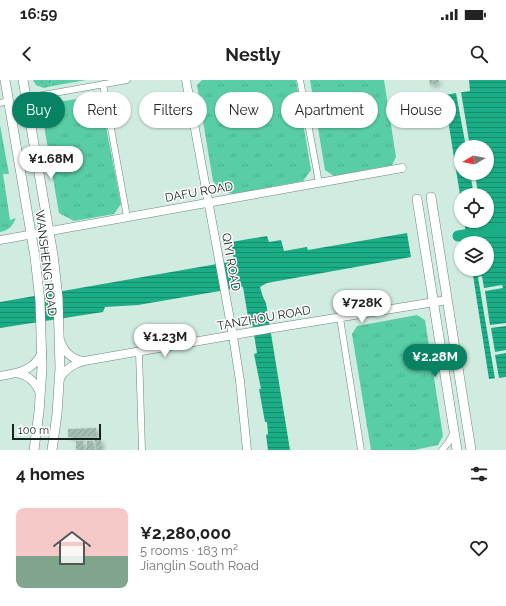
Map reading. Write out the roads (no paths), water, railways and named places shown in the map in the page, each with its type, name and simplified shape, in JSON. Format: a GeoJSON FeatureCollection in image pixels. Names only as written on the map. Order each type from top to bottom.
{"type":"FeatureCollection","features":[{"type":"Feature","properties":{"kind":"main road","name":"WANSHENG ROAD"},"geometry":{"type":"LineString","coordinates":[[5,80],[4,102],[31,234],[39,286],[42,351],[40,394],[34,450]]}},
{"type":"Feature","properties":{"kind":"main road","name":"WANSHENG ROAD"},"geometry":{"type":"LineString","coordinates":[[23,80],[25,92]]}},
{"type":"Feature","properties":{"kind":"main road","name":"WANSHENG ROAD"},"geometry":{"type":"LineString","coordinates":[[31,128],[49,231],[56,283],[60,340],[59,381],[52,450]]}},
{"type":"Feature","properties":{"kind":"main road"},"geometry":{"type":"LineString","coordinates":[[431,196],[471,450]]}},
{"type":"Feature","properties":{"kind":"main road"},"geometry":{"type":"LineString","coordinates":[[417,199],[457,450]]}},
{"type":"Feature","properties":{"kind":"street"},"geometry":{"type":"LineString","coordinates":[[59,92],[127,80]]}},
{"type":"Feature","properties":{"kind":"street","name":"QIYI ROAD"},"geometry":{"type":"LineString","coordinates":[[186,80],[233,336],[240,381],[247,450]]}},
{"type":"Feature","properties":{"kind":"street"},"geometry":{"type":"LineString","coordinates":[[300,80],[319,183]]}},
{"type":"Feature","properties":{"kind":"street"},"geometry":{"type":"LineString","coordinates":[[103,84],[127,217]]}},
{"type":"Feature","properties":{"kind":"street","name":"DAFU ROAD"},"geometry":{"type":"LineString","coordinates":[[0,240],[402,168]]}},
{"type":"Feature","properties":{"kind":"street","name":"TANZHOU ROAD"},"geometry":{"type":"LineString","coordinates":[[59,381],[67,369],[84,361],[447,300]]}},
{"type":"Feature","properties":{"kind":"street"},"geometry":{"type":"LineString","coordinates":[[340,318],[361,450]]}},
{"type":"Feature","properties":{"kind":"street"},"geometry":{"type":"LineString","coordinates":[[60,340],[66,352],[71,357],[84,361]]}},
{"type":"Feature","properties":{"kind":"street"},"geometry":{"type":"LineString","coordinates":[[0,376],[29,369],[35,364],[42,351]]}},
{"type":"Feature","properties":{"kind":"street"},"geometry":{"type":"LineString","coordinates":[[139,352],[142,450]]}},
{"type":"Feature","properties":{"kind":"street"},"geometry":{"type":"LineString","coordinates":[[15,373],[22,374],[34,382],[40,394]]}},
{"type":"Feature","properties":{"kind":"street"},"geometry":{"type":"LineString","coordinates":[[442,450],[454,432]]}},
{"type":"Feature","properties":{"kind":"waterway"},"geometry":{"type":"LineString","coordinates":[[458,236],[506,228]]}}]}
